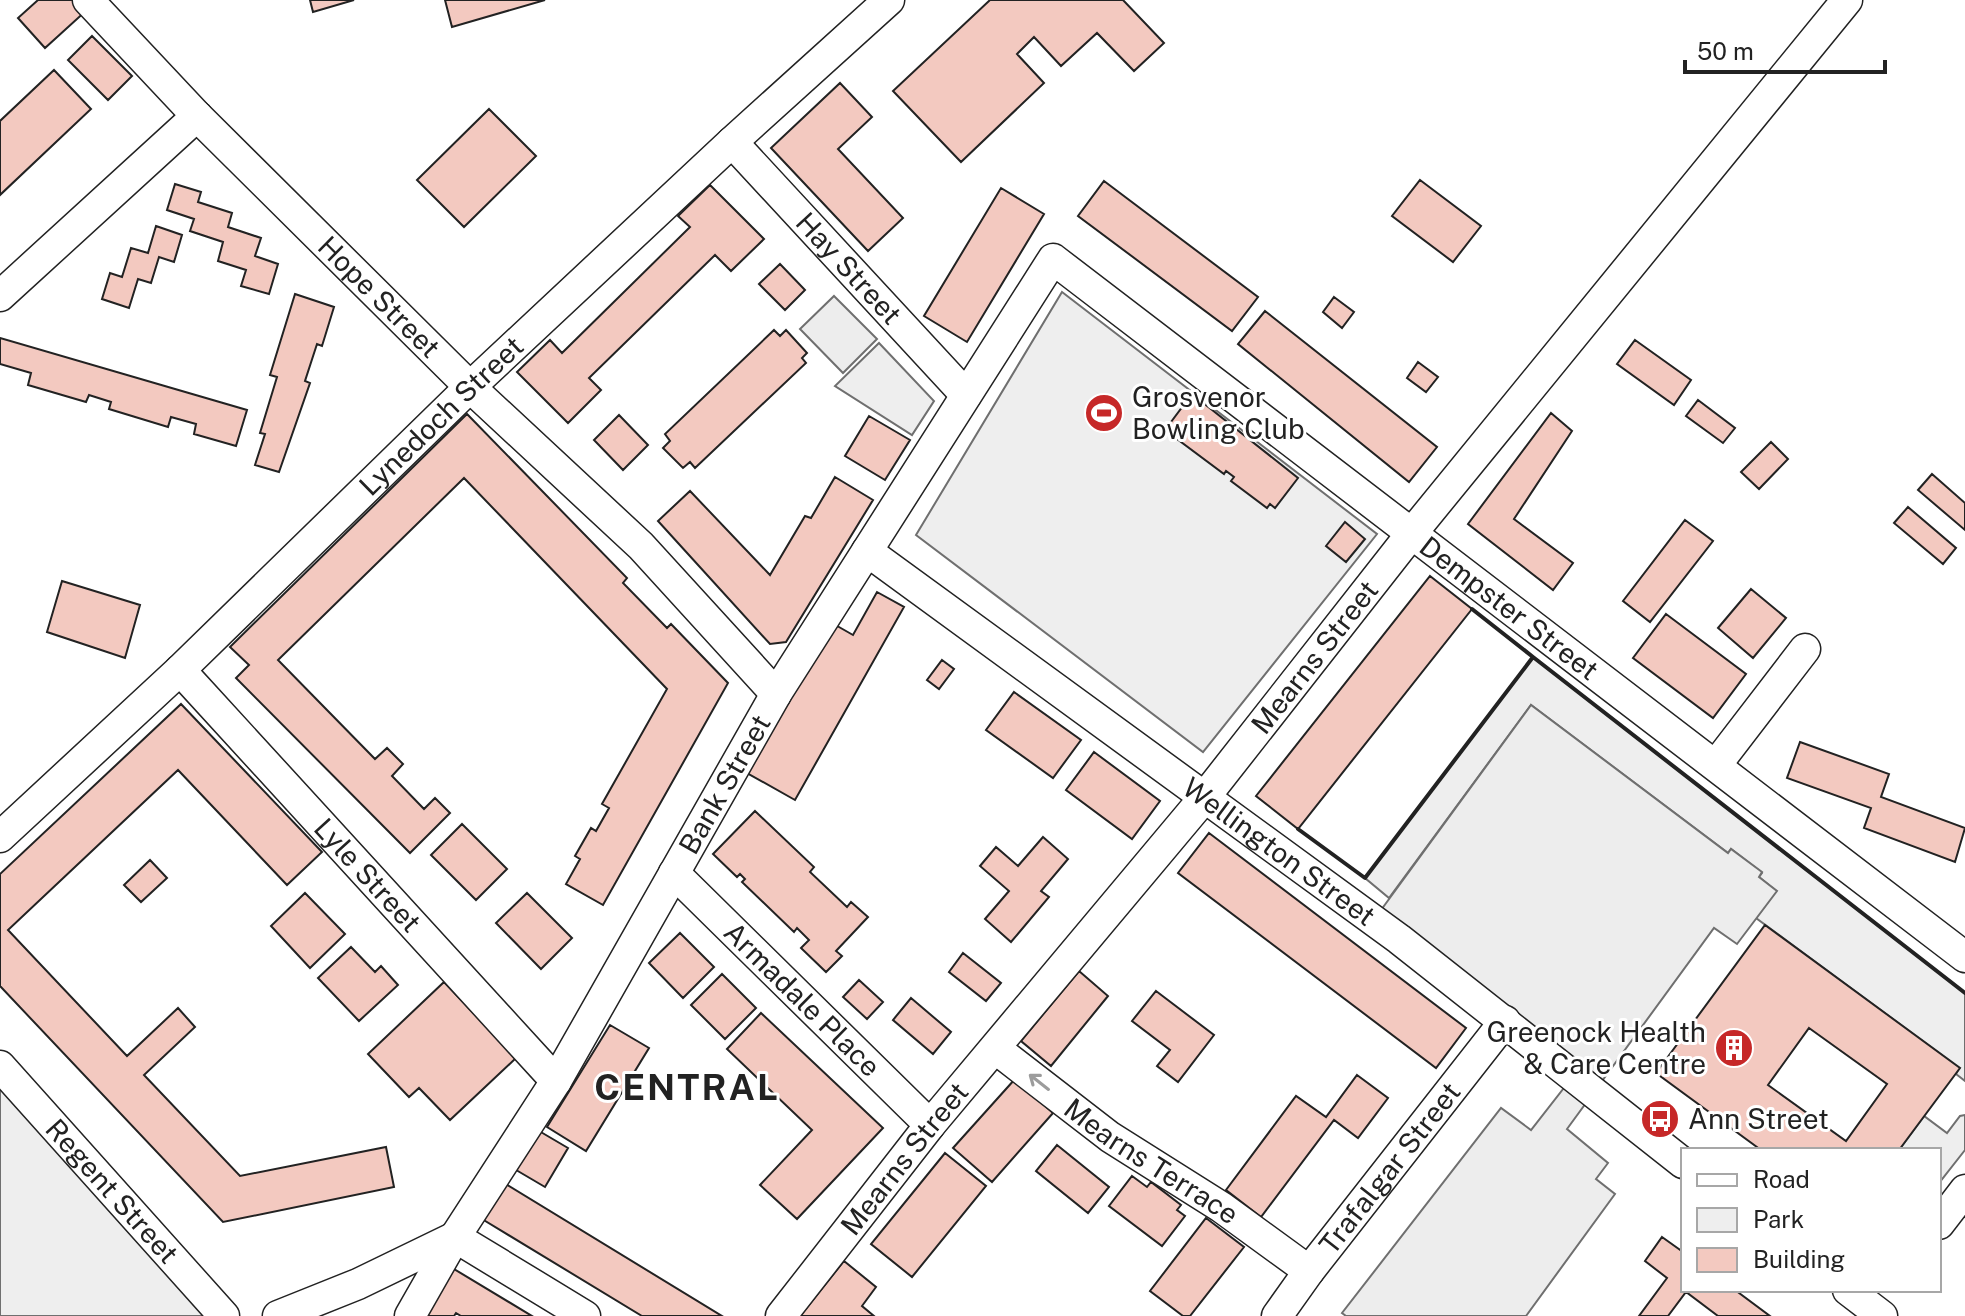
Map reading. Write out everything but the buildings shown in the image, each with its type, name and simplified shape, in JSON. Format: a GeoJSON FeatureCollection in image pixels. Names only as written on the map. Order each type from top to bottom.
{"type":"FeatureCollection","features":[{"type":"Feature","properties":{"kind":"street","name":"Hope Street"},"geometry":{"type":"LineString","coordinates":[[88,0],[197,116],[470,387],[641,546],[776,694]]}},
{"type":"Feature","properties":{"kind":"street","name":"Lynedoch Street"},"geometry":{"type":"LineString","coordinates":[[0,837],[180,670],[470,387],[889,0]]}},
{"type":"Feature","properties":{"kind":"street","name":"Mearns Street"},"geometry":{"type":"LineString","coordinates":[[781,1316],[930,1125],[1204,798],[1412,533],[1847,0]]}},
{"type":"Feature","properties":{"kind":"street"},"geometry":{"type":"LineString","coordinates":[[0,296],[197,116]]}},
{"type":"Feature","properties":{"kind":"street","name":"Hay Street"},"geometry":{"type":"LineString","coordinates":[[732,142],[966,395]]}},
{"type":"Feature","properties":{"kind":"street","name":"Bank Street"},"geometry":{"type":"LineString","coordinates":[[410,1316],[455,1237],[556,1081],[776,694],[1053,259]]}},
{"type":"Feature","properties":{"kind":"street","name":"Dempster Street"},"geometry":{"type":"LineString","coordinates":[[1053,259],[1965,957]]}},
{"type":"Feature","properties":{"kind":"street","name":"Wellington Street"},"geometry":{"type":"LineString","coordinates":[[867,551],[1399,939],[1681,1161]]}},
{"type":"Feature","properties":{"kind":"street"},"geometry":{"type":"LineString","coordinates":[[1716,765],[1805,649]]}},
{"type":"Feature","properties":{"kind":"street","name":"Lyle Street"},"geometry":{"type":"LineString","coordinates":[[180,670],[556,1081]]}},
{"type":"Feature","properties":{"kind":"street","name":"Armadale Place"},"geometry":{"type":"LineString","coordinates":[[674,873],[930,1125]]}},
{"type":"Feature","properties":{"kind":"street","name":"Trafalgar Street"},"geometry":{"type":"LineString","coordinates":[[1277,1316],[1505,1021]]}},
{"type":"Feature","properties":{"kind":"street","name":"Mearns Terrace"},"geometry":{"type":"LineString","coordinates":[[996,1049],[1110,1137],[1221,1207],[1309,1271]]}},
{"type":"Feature","properties":{"kind":"street","name":"Regent Street"},"geometry":{"type":"LineString","coordinates":[[0,1066],[224,1316]]}},
{"type":"Feature","properties":{"kind":"street"},"geometry":{"type":"LineString","coordinates":[[1941,1221],[1965,1190]]}},
{"type":"Feature","properties":{"kind":"street"},"geometry":{"type":"LineString","coordinates":[[278,1316],[358,1284],[455,1237],[585,1316]]}},
{"type":"Feature","properties":{"kind":"street"},"geometry":{"type":"LineString","coordinates":[[1852,1292],[1881,1305]]}},
{"type":"Feature","properties":{"kind":"green space","name":"Grosvenor Bowling Club"},"geometry":{"type":"Polygon","coordinates":[[[1062,292],[1377,534],[1203,752],[916,535],[1062,292]]]}},
{"type":"Feature","properties":{"kind":"green space"},"geometry":{"type":"Polygon","coordinates":[[[879,343],[934,401],[912,435],[835,386],[879,343]]]}},
{"type":"Feature","properties":{"kind":"green space"},"geometry":{"type":"Polygon","coordinates":[[[1533,657],[1965,993],[1965,1081],[1956,1074],[1959,1068],[1756,918],[1776,891],[1759,877],[1762,873],[1731,849],[1728,853],[1531,705],[1389,898],[1365,878],[1533,657]]]}},
{"type":"Feature","properties":{"kind":"green space"},"geometry":{"type":"Polygon","coordinates":[[[0,1065],[224,1316],[0,1316],[0,1065]]]}},
{"type":"Feature","properties":{"kind":"green space"},"geometry":{"type":"Polygon","coordinates":[[[1965,1115],[1965,1150],[1941,1180],[1941,1148],[1900,1148],[1924,1116],[1947,1133],[1960,1116],[1965,1115]]]}},
{"type":"Feature","properties":{"kind":"shaded area"},"geometry":{"type":"Polygon","coordinates":[[[834,296],[877,339],[843,373],[800,329],[834,296]]]}},
{"type":"Feature","properties":{"kind":"shaded area"},"geometry":{"type":"Polygon","coordinates":[[[1531,705],[1728,853],[1731,849],[1762,872],[1759,877],[1777,891],[1737,944],[1714,928],[1567,1129],[1608,1163],[1596,1179],[1615,1194],[1526,1316],[1346,1316],[1342,1313],[1501,1108],[1531,1130],[1574,1075],[1373,921],[1531,705]]]}},
{"type":"Feature","properties":{"kind":"wall"},"geometry":{"type":"LineString","coordinates":[[1298,829],[1365,878],[1533,657],[1472,609]]}},
{"type":"Feature","properties":{"kind":"wall"},"geometry":{"type":"LineString","coordinates":[[1533,657],[1965,993]]}},
{"type":"Feature","properties":{"kind":"place","name":"Grosvenor Bowling Club"},"geometry":{"type":"Point","coordinates":[1104,413]}},
{"type":"Feature","properties":{"kind":"place","name":"Greenock Health & Care Centre"},"geometry":{"type":"Point","coordinates":[1734,1048]}},
{"type":"Feature","properties":{"kind":"place","name":"Ann Street"},"geometry":{"type":"Point","coordinates":[1660,1119]}},
{"type":"Feature","properties":{"kind":"district","name":"CENTRAL"},"geometry":{"type":"Point","coordinates":[687,1087]}}]}
